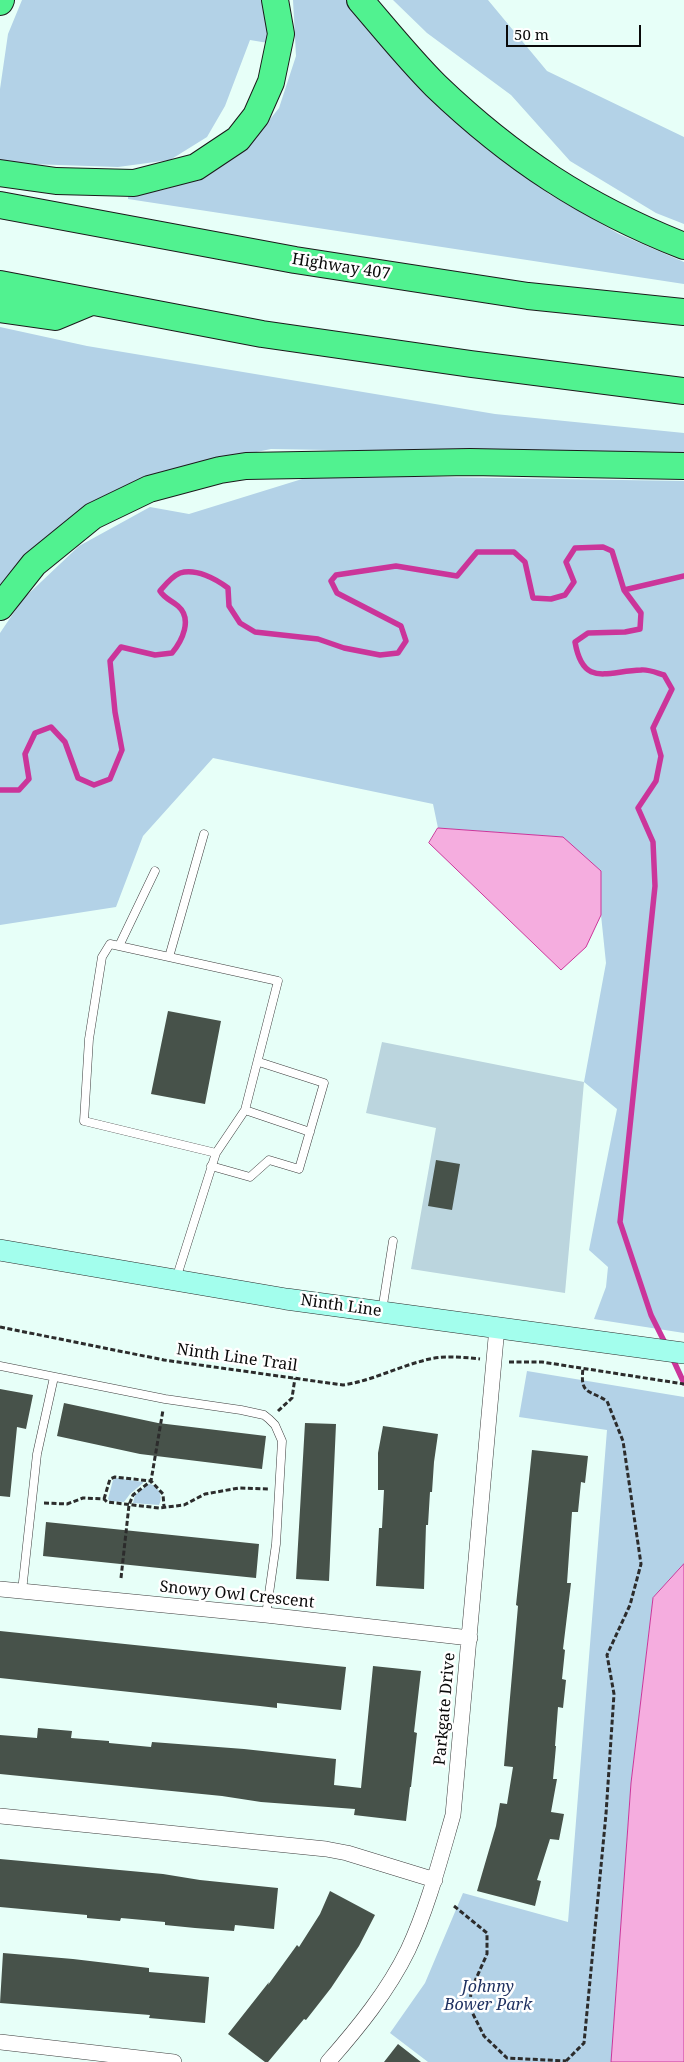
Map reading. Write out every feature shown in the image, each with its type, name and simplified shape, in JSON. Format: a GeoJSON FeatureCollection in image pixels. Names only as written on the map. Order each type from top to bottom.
{"type":"FeatureCollection","features":[{"type":"Feature","properties":{"kind":"highway"},"geometry":{"type":"LineString","coordinates":[[0,173],[56,181],[134,183],[196,167],[238,139],[256,116],[271,82],[280,34],[275,0]]}},
{"type":"Feature","properties":{"kind":"highway"},"geometry":{"type":"LineString","coordinates":[[360,0],[435,84],[484,130],[517,156],[560,186],[607,212],[649,233],[684,246]]}},
{"type":"Feature","properties":{"kind":"highway","name":"Highway 407"},"geometry":{"type":"LineString","coordinates":[[0,205],[295,260],[528,296],[684,312]]}},
{"type":"Feature","properties":{"kind":"highway"},"geometry":{"type":"LineString","coordinates":[[0,284],[262,334],[471,364],[684,391]]}},
{"type":"Feature","properties":{"kind":"highway"},"geometry":{"type":"LineString","coordinates":[[0,309],[54,317],[91,302]]}},
{"type":"Feature","properties":{"kind":"highway"},"geometry":{"type":"LineString","coordinates":[[0,607],[34,564],[93,516],[149,489],[220,470],[246,466],[470,462],[684,466]]}},
{"type":"Feature","properties":{"kind":"main road","name":"Ninth Line"},"geometry":{"type":"LineString","coordinates":[[0,1250],[286,1299],[684,1354]]}},
{"type":"Feature","properties":{"kind":"street","name":"Parkgate Drive"},"geometry":{"type":"LineString","coordinates":[[328,2062],[356,2030],[385,1990],[408,1950],[435,1880],[453,1815],[497,1327]]}},
{"type":"Feature","properties":{"kind":"street","name":"Snowy Owl Crescent"},"geometry":{"type":"LineString","coordinates":[[0,1589],[266,1615],[470,1638]]}},
{"type":"Feature","properties":{"kind":"street"},"geometry":{"type":"LineString","coordinates":[[0,1816],[326,1849],[347,1853],[435,1880]]}},
{"type":"Feature","properties":{"kind":"street"},"geometry":{"type":"LineString","coordinates":[[0,2042],[174,2062]]}},
{"type":"Feature","properties":{"kind":"lane"},"geometry":{"type":"LineString","coordinates":[[168,957],[204,834]]}},
{"type":"Feature","properties":{"kind":"lane"},"geometry":{"type":"LineString","coordinates":[[119,946],[155,871]]}},
{"type":"Feature","properties":{"kind":"lane"},"geometry":{"type":"LineString","coordinates":[[175,1280],[216,1153],[245,1110],[259,1062],[278,981],[110,944],[102,957],[89,1038],[84,1121],[216,1153]]}},
{"type":"Feature","properties":{"kind":"lane"},"geometry":{"type":"LineString","coordinates":[[211,1166],[250,1176],[269,1160],[299,1169],[324,1083],[259,1062]]}},
{"type":"Feature","properties":{"kind":"lane"},"geometry":{"type":"LineString","coordinates":[[245,1110],[310,1132]]}},
{"type":"Feature","properties":{"kind":"lane"},"geometry":{"type":"LineString","coordinates":[[382,1312],[393,1241]]}},
{"type":"Feature","properties":{"kind":"lane"},"geometry":{"type":"LineString","coordinates":[[0,1366],[165,1399],[241,1410],[264,1415],[269,1419],[275,1425],[282,1441],[276,1544],[266,1615]]}},
{"type":"Feature","properties":{"kind":"lane"},"geometry":{"type":"LineString","coordinates":[[22,1591],[37,1454],[54,1377]]}},
{"type":"Feature","properties":{"kind":"path","name":"Ninth Line Trail"},"geometry":{"type":"LineString","coordinates":[[0,1327],[164,1360],[343,1385],[372,1379],[422,1360],[470,1358]]}},
{"type":"Feature","properties":{"kind":"path"},"geometry":{"type":"LineString","coordinates":[[516,1363],[542,1362],[684,1384]]}},
{"type":"Feature","properties":{"kind":"path"},"geometry":{"type":"LineString","coordinates":[[454,1906],[487,1933],[487,1954],[471,1990],[470,2008],[484,2036],[507,2058],[566,2061],[584,2043],[585,2034],[606,1814],[614,1694],[607,1655],[630,1605],[641,1564],[623,1441],[607,1401],[585,1390],[581,1384],[582,1368]]}},
{"type":"Feature","properties":{"kind":"path"},"geometry":{"type":"LineString","coordinates":[[269,1419],[292,1398],[295,1378]]}},
{"type":"Feature","properties":{"kind":"path"},"geometry":{"type":"LineString","coordinates":[[121,1578],[132,1495],[151,1480],[165,1399]]}},
{"type":"Feature","properties":{"kind":"path"},"geometry":{"type":"LineString","coordinates":[[104,1499],[110,1479],[115,1477],[151,1480],[163,1494],[164,1507]]}},
{"type":"Feature","properties":{"kind":"path"},"geometry":{"type":"LineString","coordinates":[[31,1502],[67,1504],[83,1498],[104,1499],[107,1502],[159,1508],[184,1505],[205,1494],[239,1488],[279,1490]]}},
{"type":"Feature","properties":{"kind":"green space"},"geometry":{"type":"Polygon","coordinates":[[[22,0],[262,0],[266,11],[268,43],[250,40],[225,106],[207,137],[170,160],[118,167],[0,163],[0,89],[8,34],[22,0]]]}},
{"type":"Feature","properties":{"kind":"green space"},"geometry":{"type":"Polygon","coordinates":[[[293,0],[346,0],[406,73],[478,142],[549,194],[619,234],[684,262],[684,284],[128,199],[128,194],[163,190],[209,175],[247,148],[279,108],[296,56],[293,0]]]}},
{"type":"Feature","properties":{"kind":"green space"},"geometry":{"type":"Polygon","coordinates":[[[393,0],[488,0],[547,71],[684,137],[684,224],[656,213],[570,161],[511,95],[427,33],[393,0]]]}},
{"type":"Feature","properties":{"kind":"green space"},"geometry":{"type":"Polygon","coordinates":[[[0,327],[87,346],[495,414],[684,433],[684,456],[271,449],[160,472],[90,505],[0,588],[0,327]]]}},
{"type":"Feature","properties":{"kind":"green space"},"geometry":{"type":"Polygon","coordinates":[[[315,475],[684,481],[684,1333],[594,1319],[606,1287],[608,1267],[589,1250],[617,1109],[584,1082],[606,963],[601,915],[601,871],[561,837],[438,828],[433,804],[213,758],[143,836],[116,907],[0,925],[0,633],[23,599],[79,546],[150,507],[189,514],[315,475]]]}},
{"type":"Feature","properties":{"kind":"green space","name":"Johnny Bower Park"},"geometry":{"type":"Polygon","coordinates":[[[527,1371],[684,1397],[684,1564],[653,1598],[631,1783],[611,2062],[428,2062],[390,2033],[425,1983],[463,1893],[568,1922],[607,1430],[519,1417],[527,1371]]]}},
{"type":"Feature","properties":{"kind":"green space"},"geometry":{"type":"Polygon","coordinates":[[[116,1478],[143,1483],[124,1502],[110,1501],[108,1499],[113,1480],[116,1478]]]}},
{"type":"Feature","properties":{"kind":"green space"},"geometry":{"type":"Polygon","coordinates":[[[149,1484],[155,1486],[159,1491],[161,1498],[159,1505],[133,1503],[135,1495],[149,1484]]]}},
{"type":"Feature","properties":{"kind":"shaded area"},"geometry":{"type":"Polygon","coordinates":[[[438,828],[563,837],[601,871],[601,915],[586,947],[561,970],[429,843],[438,828]]]}},
{"type":"Feature","properties":{"kind":"shaded area"},"geometry":{"type":"Polygon","coordinates":[[[382,1042],[584,1082],[565,1293],[411,1269],[436,1128],[366,1113],[382,1042]]]}},
{"type":"Feature","properties":{"kind":"shaded area"},"geometry":{"type":"Polygon","coordinates":[[[684,1564],[684,2062],[611,2062],[631,1783],[653,1598],[684,1564]]]}},
{"type":"Feature","properties":{"kind":"building"},"geometry":{"type":"Polygon","coordinates":[[[168,1011],[221,1021],[205,1104],[151,1094],[168,1011]]]}},
{"type":"Feature","properties":{"kind":"building"},"geometry":{"type":"Polygon","coordinates":[[[436,1160],[460,1164],[452,1210],[428,1206],[436,1160]]]}},
{"type":"Feature","properties":{"kind":"building"},"geometry":{"type":"Polygon","coordinates":[[[0,1389],[33,1395],[26,1429],[17,1427],[10,1497],[0,1496],[0,1389]]]}},
{"type":"Feature","properties":{"kind":"building"},"geometry":{"type":"Polygon","coordinates":[[[64,1403],[158,1423],[266,1436],[262,1469],[140,1454],[57,1436],[64,1403]]]}},
{"type":"Feature","properties":{"kind":"building"},"geometry":{"type":"Polygon","coordinates":[[[305,1423],[336,1424],[329,1581],[296,1579],[305,1423]]]}},
{"type":"Feature","properties":{"kind":"building"},"geometry":{"type":"Polygon","coordinates":[[[383,1426],[438,1434],[432,1492],[430,1492],[428,1525],[426,1525],[424,1589],[376,1586],[379,1528],[382,1528],[384,1490],[378,1490],[378,1453],[383,1426]]]}},
{"type":"Feature","properties":{"kind":"building"},"geometry":{"type":"Polygon","coordinates":[[[532,1450],[588,1456],[585,1483],[581,1482],[578,1512],[572,1512],[567,1583],[571,1583],[563,1649],[565,1650],[562,1679],[566,1680],[563,1708],[558,1707],[555,1746],[553,1779],[557,1779],[551,1812],[564,1814],[559,1840],[550,1839],[537,1880],[541,1881],[535,1906],[477,1891],[496,1826],[500,1803],[507,1804],[513,1767],[504,1766],[518,1606],[516,1605],[532,1450]]]}},
{"type":"Feature","properties":{"kind":"building"},"geometry":{"type":"Polygon","coordinates":[[[46,1522],[259,1544],[256,1578],[43,1556],[46,1522]]]}},
{"type":"Feature","properties":{"kind":"building"},"geometry":{"type":"Polygon","coordinates":[[[0,1631],[346,1667],[341,1710],[277,1703],[277,1708],[0,1678],[0,1631]]]}},
{"type":"Feature","properties":{"kind":"building"},"geometry":{"type":"Polygon","coordinates":[[[373,1666],[421,1671],[414,1732],[417,1733],[406,1821],[354,1815],[355,1809],[261,1802],[222,1796],[0,1774],[0,1735],[37,1738],[38,1728],[72,1731],[71,1738],[109,1741],[109,1743],[151,1747],[152,1742],[336,1759],[334,1785],[361,1788],[373,1666]]]}},
{"type":"Feature","properties":{"kind":"building"},"geometry":{"type":"Polygon","coordinates":[[[0,1859],[163,1874],[278,1888],[274,1929],[235,1925],[234,1931],[195,1928],[165,1925],[165,1922],[121,1918],[120,1921],[87,1918],[87,1915],[0,1907],[0,1859]]]}},
{"type":"Feature","properties":{"kind":"building"},"geometry":{"type":"Polygon","coordinates":[[[330,1891],[375,1915],[359,1946],[331,1988],[306,2020],[304,2019],[268,2062],[265,2062],[228,2034],[269,1982],[268,1985],[297,1945],[299,1947],[320,1914],[330,1891]]]}},
{"type":"Feature","properties":{"kind":"building"},"geometry":{"type":"Polygon","coordinates":[[[3,1953],[73,1959],[149,1968],[149,1972],[209,1977],[205,2023],[149,2018],[150,2015],[0,2003],[3,1953]]]}},
{"type":"Feature","properties":{"kind":"building"},"geometry":{"type":"Polygon","coordinates":[[[398,2044],[421,2062],[384,2062],[398,2044]]]}},
{"type":"Feature","properties":{"kind":"waterway"},"geometry":{"type":"LineString","coordinates":[[0,790],[19,790],[29,779],[25,754],[35,733],[51,727],[65,742],[78,778],[94,785],[110,779],[122,750],[115,712],[110,661],[121,647],[155,655],[172,653],[182,636],[185,617],[178,606],[166,598],[160,591],[177,574],[186,572],[199,573],[218,581],[228,588],[229,606],[240,623],[255,632],[318,639],[344,648],[380,655],[398,653],[406,641],[401,626],[337,593],[331,581],[336,575],[396,566],[457,576],[477,552],[514,552],[525,562],[533,598],[551,599],[565,595],[574,582],[566,562],[575,548],[603,547],[612,551],[624,590],[641,613],[640,629],[625,632],[588,633],[575,642],[579,656],[584,666],[598,674],[652,671],[664,675],[672,689],[653,728],[661,756],[656,781],[638,808],[653,842],[655,886],[620,1222],[651,1315],[666,1345]]}},
{"type":"Feature","properties":{"kind":"waterway"},"geometry":{"type":"LineString","coordinates":[[624,590],[684,576]]}},
{"type":"Feature","properties":{"kind":"waterway"},"geometry":{"type":"LineString","coordinates":[[671,1355],[684,1383]]}}]}
